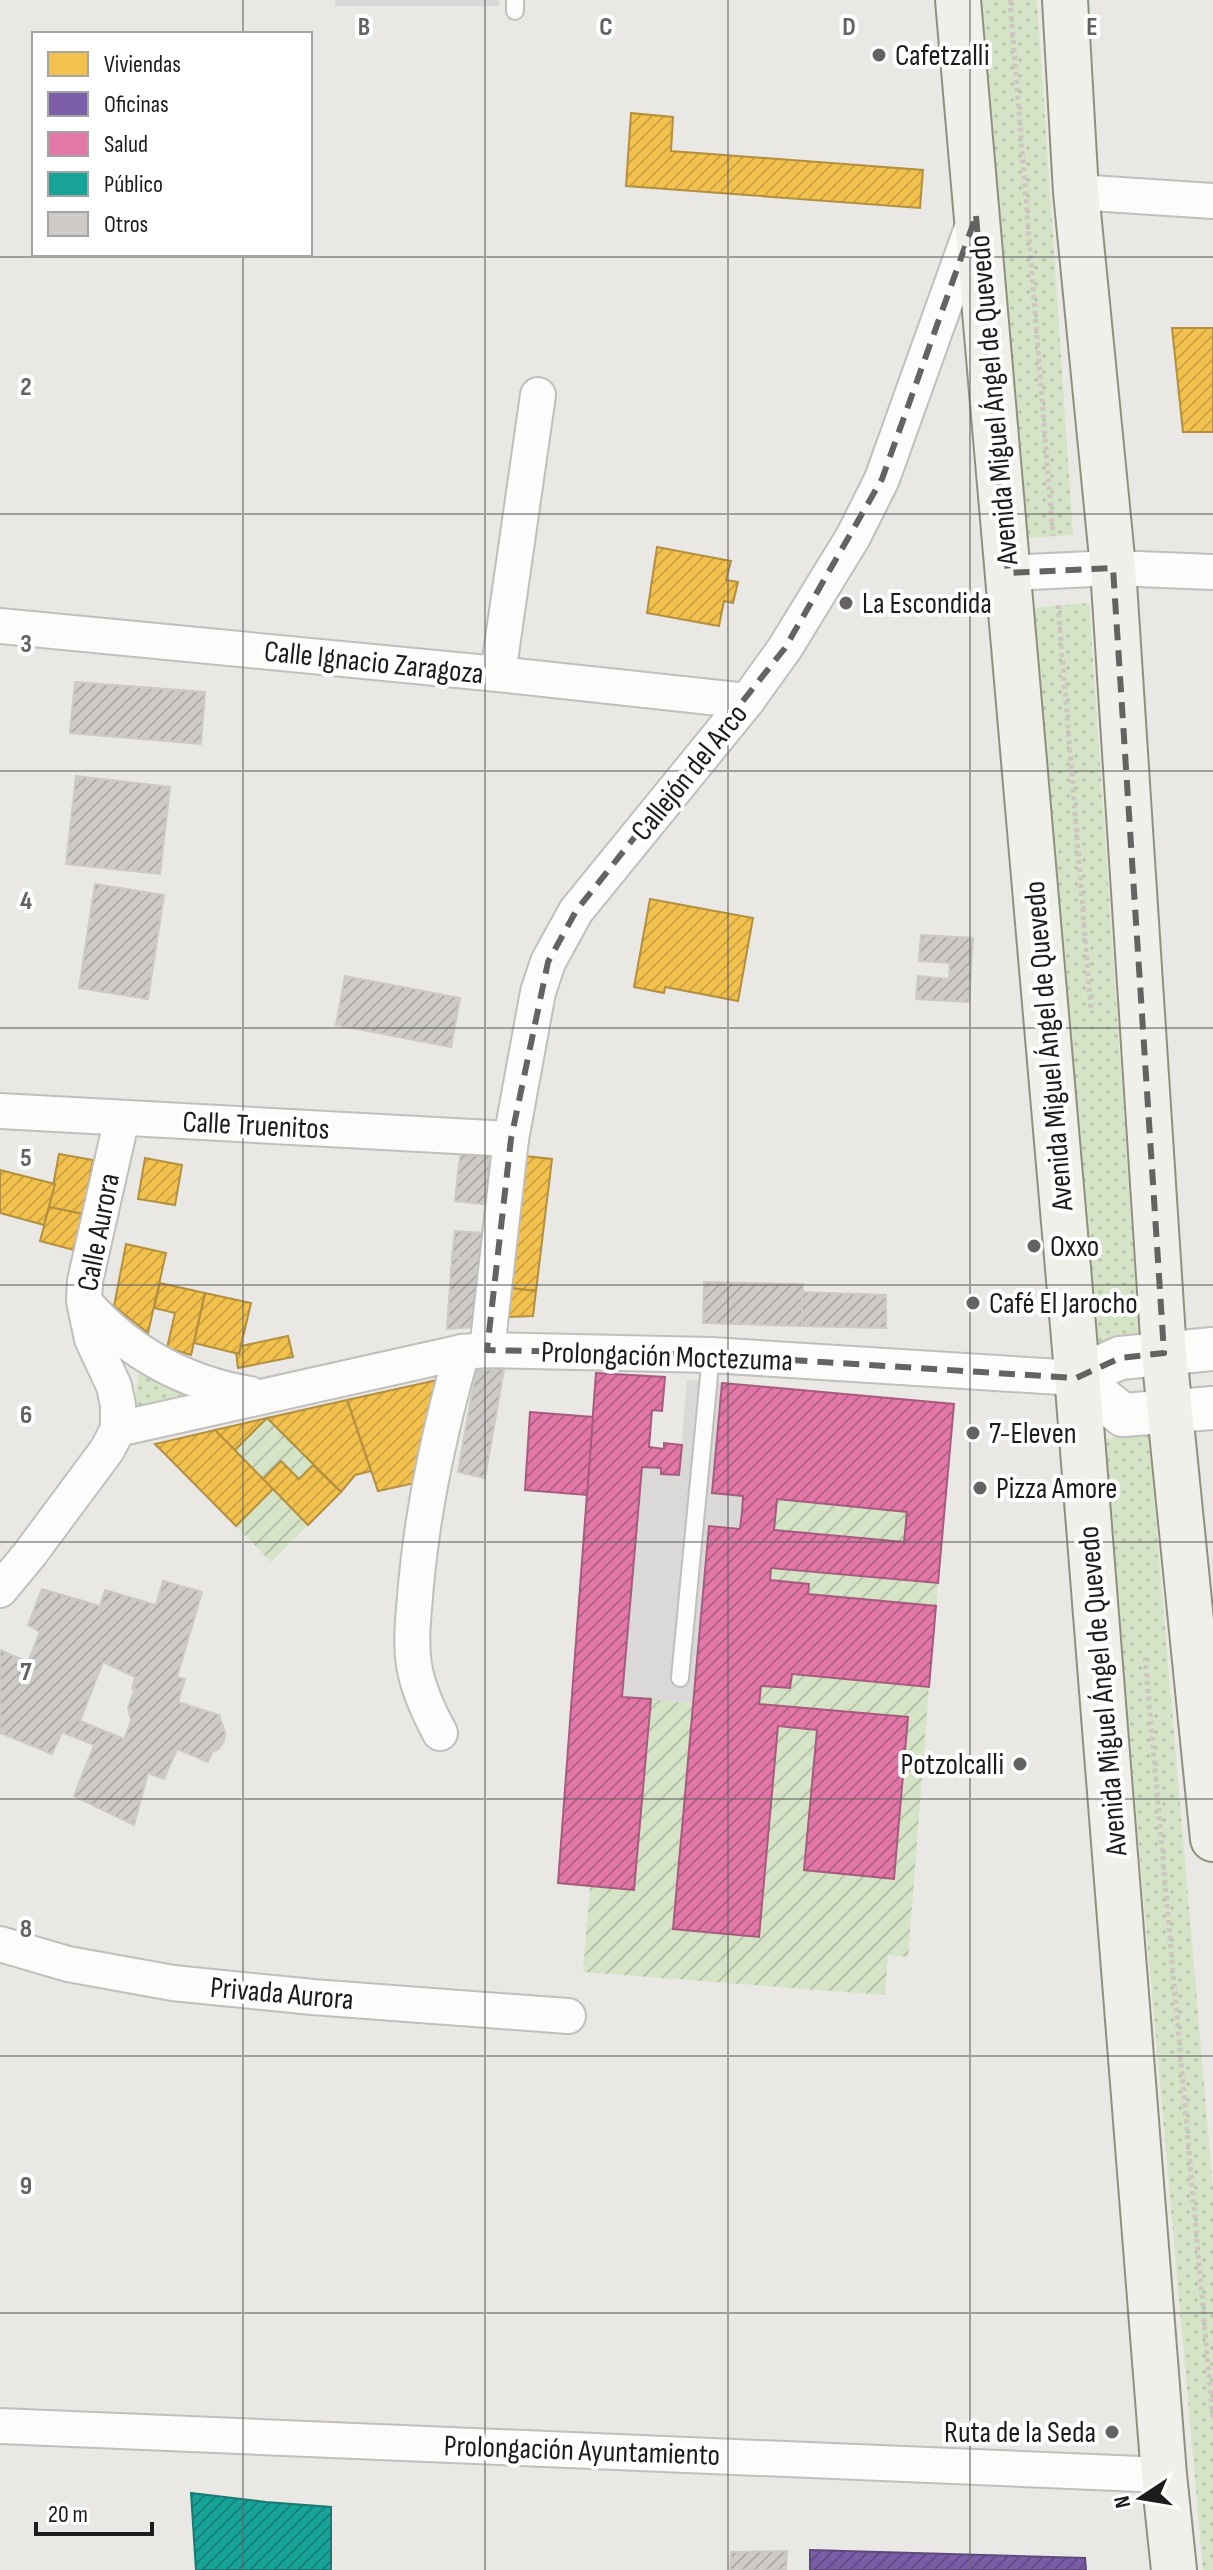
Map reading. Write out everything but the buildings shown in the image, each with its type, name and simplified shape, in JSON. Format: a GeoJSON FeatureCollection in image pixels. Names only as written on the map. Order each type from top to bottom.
{"type":"FeatureCollection","features":[{"type":"Feature","properties":{"kind":"main road","name":"Avenida Miguel Ángel de Quevedo"},"geometry":{"type":"LineString","coordinates":[[958,0],[1174,2570]]}},
{"type":"Feature","properties":{"kind":"main road"},"geometry":{"type":"LineString","coordinates":[[1065,0],[1076,192],[1113,568],[1164,1353],[1209,1746],[1213,1839]]}},
{"type":"Feature","properties":{"kind":"street"},"geometry":{"type":"LineString","coordinates":[[1076,192],[1213,201]]}},
{"type":"Feature","properties":{"kind":"street","name":"Callejón del Arco"},"geometry":{"type":"LineString","coordinates":[[440,1733],[427,1709],[414,1663],[413,1616],[424,1512],[434,1458],[474,1351],[538,992],[548,962],[583,903],[747,701],[820,593],[882,479],[976,216]]}},
{"type":"Feature","properties":{"kind":"street"},"geometry":{"type":"LineString","coordinates":[[498,674],[538,395]]}},
{"type":"Feature","properties":{"kind":"street"},"geometry":{"type":"LineString","coordinates":[[1008,573],[1113,568],[1213,572]]}},
{"type":"Feature","properties":{"kind":"street","name":"Calle Ignacio Zaragoza"},"geometry":{"type":"LineString","coordinates":[[0,626],[747,701]]}},
{"type":"Feature","properties":{"kind":"street","name":"Calle Truenitos"},"geometry":{"type":"LineString","coordinates":[[0,1111],[511,1139]]}},
{"type":"Feature","properties":{"kind":"street","name":"Calle Aurora"},"geometry":{"type":"LineString","coordinates":[[118,1429],[114,1386],[92,1339],[84,1301],[85,1281],[122,1118]]}},
{"type":"Feature","properties":{"kind":"street","name":"Prolongación Moctezuma"},"geometry":{"type":"LineString","coordinates":[[84,1301],[104,1324],[153,1361],[188,1378],[224,1390],[263,1397]]}},
{"type":"Feature","properties":{"kind":"street"},"geometry":{"type":"LineString","coordinates":[[1213,1349],[1120,1358],[1076,1378],[1123,1415],[1213,1408]]}},
{"type":"Feature","properties":{"kind":"street","name":"Prolongación Moctezuma"},"geometry":{"type":"LineString","coordinates":[[118,1429],[474,1351],[711,1355],[1076,1378]]}},
{"type":"Feature","properties":{"kind":"street"},"geometry":{"type":"LineString","coordinates":[[0,1590],[98,1462],[118,1429]]}},
{"type":"Feature","properties":{"kind":"street","name":"Privada Aurora"},"geometry":{"type":"LineString","coordinates":[[0,1944],[68,1964],[173,1983],[568,2016]]}},
{"type":"Feature","properties":{"kind":"street","name":"Prolongación Ayuntamiento"},"geometry":{"type":"LineString","coordinates":[[0,2426],[1164,2475]]}},
{"type":"Feature","properties":{"kind":"lane"},"geometry":{"type":"LineString","coordinates":[[680,1678],[711,1355]]}},
{"type":"Feature","properties":{"kind":"path"},"geometry":{"type":"LineString","coordinates":[[1010,0],[1091,1012]]}},
{"type":"Feature","properties":{"kind":"path"},"geometry":{"type":"LineString","coordinates":[[1143,1642],[1213,2421]]}},
{"type":"Feature","properties":{"kind":"highlighted area"},"geometry":{"type":"Polygon","coordinates":[[[976,216],[1008,573],[1113,568],[1164,1353],[1120,1358],[1076,1378],[711,1355],[487,1350],[511,1139],[548,962],[576,911],[785,648],[882,479],[976,216]]]}},
{"type":"Feature","properties":{"kind":"green space"},"geometry":{"type":"Polygon","coordinates":[[[981,0],[1037,0],[1073,535],[1027,538],[981,0]]]}},
{"type":"Feature","properties":{"kind":"green space"},"geometry":{"type":"Polygon","coordinates":[[[1089,603],[1139,1337],[1098,1344],[1032,608],[1089,603]]]}},
{"type":"Feature","properties":{"kind":"green space"},"geometry":{"type":"Polygon","coordinates":[[[139,1374],[188,1394],[133,1408],[139,1374]]]}},
{"type":"Feature","properties":{"kind":"green space"},"geometry":{"type":"Polygon","coordinates":[[[267,1418],[313,1465],[299,1479],[263,1479],[234,1451],[267,1418]]]}},
{"type":"Feature","properties":{"kind":"green space"},"geometry":{"type":"Polygon","coordinates":[[[1148,1430],[1213,2189],[1213,2570],[1203,2570],[1103,1440],[1148,1430]]]}},
{"type":"Feature","properties":{"kind":"green space"},"geometry":{"type":"Polygon","coordinates":[[[273,1489],[308,1525],[271,1562],[236,1526],[273,1489]]]}},
{"type":"Feature","properties":{"kind":"green space"},"geometry":{"type":"Polygon","coordinates":[[[777,1499],[907,1512],[904,1542],[774,1530],[777,1499]]]}},
{"type":"Feature","properties":{"kind":"green space"},"geometry":{"type":"Polygon","coordinates":[[[771,1568],[938,1583],[936,1606],[808,1594],[809,1584],[770,1580],[771,1568]]]}},
{"type":"Feature","properties":{"kind":"green space"},"geometry":{"type":"Polygon","coordinates":[[[792,1674],[929,1687],[908,1957],[888,1955],[885,1995],[583,1972],[590,1886],[634,1890],[651,1699],[693,1703],[759,1937],[778,1726],[817,1730],[805,1870],[894,1878],[908,1718],[759,1704],[761,1686],[790,1688],[792,1674]]]}},
{"type":"Feature","properties":{"kind":"shaded area"},"geometry":{"type":"Polygon","coordinates":[[[335,0],[499,0],[499,6],[335,6],[335,0]]]}},
{"type":"Feature","properties":{"kind":"shaded area"},"geometry":{"type":"Polygon","coordinates":[[[687,1380],[722,1383],[712,1493],[743,1496],[740,1529],[709,1527],[693,1703],[622,1697],[642,1467],[661,1468],[679,1475],[687,1380]]]}},
{"type":"Feature","properties":{"kind":"place","name":"Cafetzalli"},"geometry":{"type":"Point","coordinates":[879,55]}},
{"type":"Feature","properties":{"kind":"place","name":"La Escondida"},"geometry":{"type":"Point","coordinates":[846,603]}},
{"type":"Feature","properties":{"kind":"place","name":"Oxxo"},"geometry":{"type":"Point","coordinates":[1034,1246]}},
{"type":"Feature","properties":{"kind":"place","name":"Café El Jarocho"},"geometry":{"type":"Point","coordinates":[973,1303]}},
{"type":"Feature","properties":{"kind":"place","name":"7-Eleven"},"geometry":{"type":"Point","coordinates":[973,1433]}},
{"type":"Feature","properties":{"kind":"place","name":"Pizza Amore"},"geometry":{"type":"Point","coordinates":[980,1488]}},
{"type":"Feature","properties":{"kind":"place","name":"Potzolcalli"},"geometry":{"type":"Point","coordinates":[1020,1764]}},
{"type":"Feature","properties":{"kind":"place","name":"Ruta de la Seda"},"geometry":{"type":"Point","coordinates":[1112,2432]}}]}
